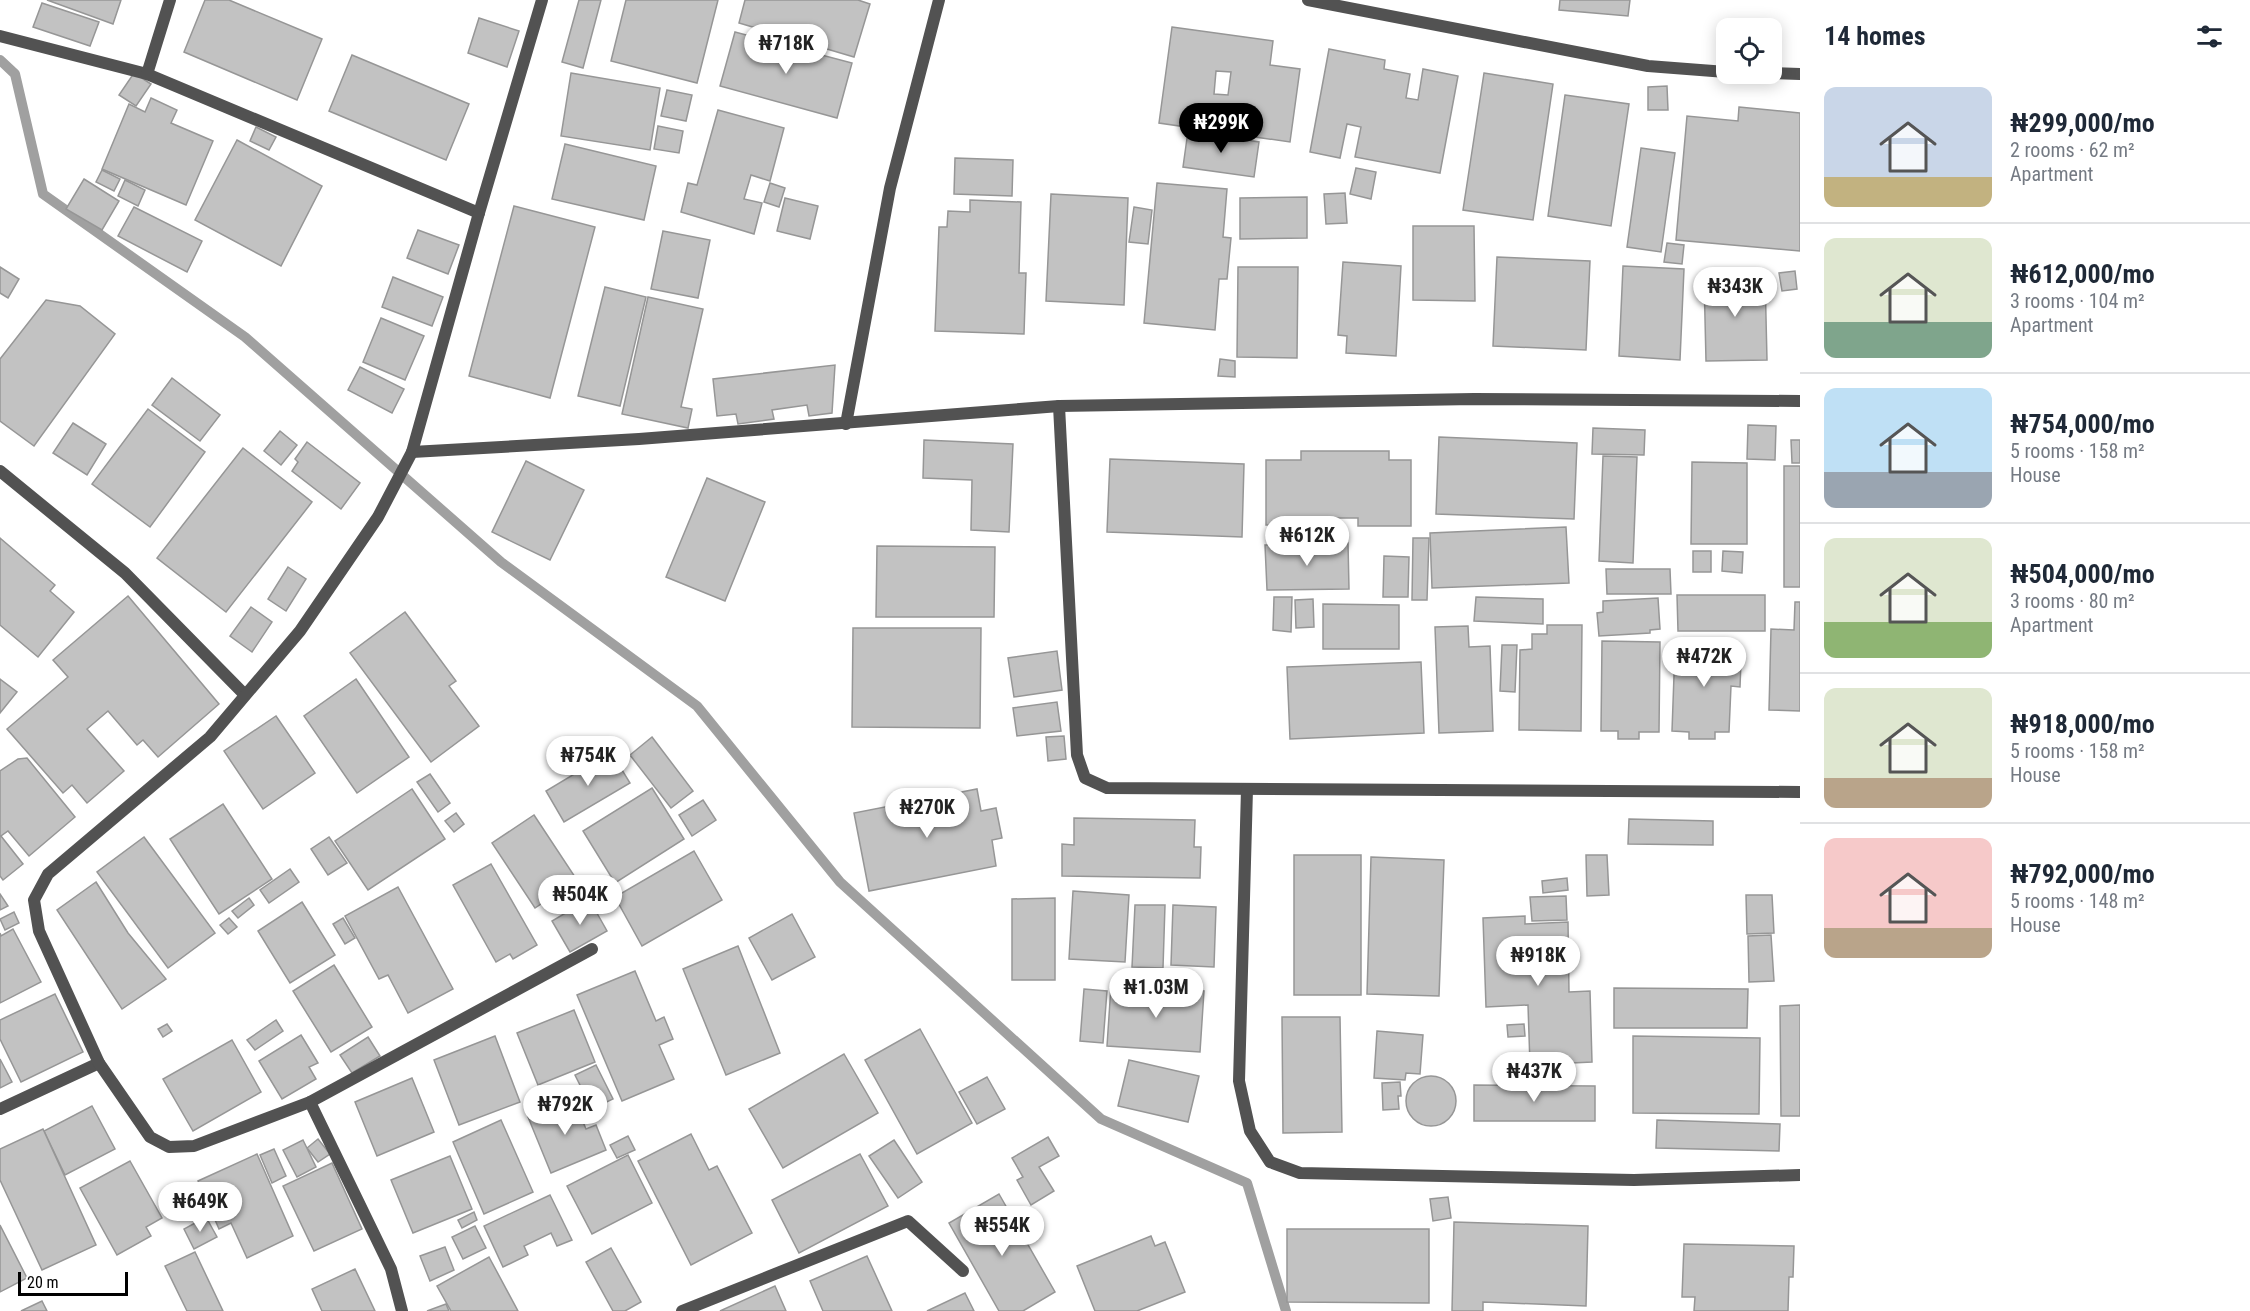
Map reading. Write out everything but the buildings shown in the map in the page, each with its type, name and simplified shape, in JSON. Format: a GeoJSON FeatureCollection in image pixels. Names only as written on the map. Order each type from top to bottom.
{"type":"FeatureCollection","features":[{"type":"Feature","properties":{"kind":"street"},"geometry":{"type":"LineString","coordinates":[[147,74],[170,0]]}},
{"type":"Feature","properties":{"kind":"street"},"geometry":{"type":"LineString","coordinates":[[542,0],[412,452],[378,518],[300,631],[210,737],[48,873],[34,900],[39,931],[99,1063],[150,1137],[169,1148],[194,1146],[310,1102],[592,949]]}},
{"type":"Feature","properties":{"kind":"street"},"geometry":{"type":"LineString","coordinates":[[846,424],[890,188],[939,0]]}},
{"type":"Feature","properties":{"kind":"street"},"geometry":{"type":"LineString","coordinates":[[1308,0],[1648,66],[1716,71]]}},
{"type":"Feature","properties":{"kind":"street"},"geometry":{"type":"LineString","coordinates":[[0,36],[147,74],[479,213]]}},
{"type":"Feature","properties":{"kind":"street"},"geometry":{"type":"LineString","coordinates":[[1782,73],[1800,74]]}},
{"type":"Feature","properties":{"kind":"street"},"geometry":{"type":"LineString","coordinates":[[412,452],[639,439],[1059,406],[1474,399],[1800,401]]}},
{"type":"Feature","properties":{"kind":"street"},"geometry":{"type":"LineString","coordinates":[[1059,406],[1077,755],[1085,778],[1107,788],[1800,792]]}},
{"type":"Feature","properties":{"kind":"street"},"geometry":{"type":"LineString","coordinates":[[0,471],[125,573],[245,695]]}},
{"type":"Feature","properties":{"kind":"street"},"geometry":{"type":"LineString","coordinates":[[1247,789],[1239,1081],[1250,1131],[1270,1162],[1300,1173],[1635,1180],[1800,1175]]}},
{"type":"Feature","properties":{"kind":"street"},"geometry":{"type":"LineString","coordinates":[[0,1109],[99,1063]]}},
{"type":"Feature","properties":{"kind":"street"},"geometry":{"type":"LineString","coordinates":[[310,1102],[391,1269],[402,1311]]}},
{"type":"Feature","properties":{"kind":"street"},"geometry":{"type":"LineString","coordinates":[[682,1311],[908,1221],[963,1271]]}},
{"type":"Feature","properties":{"kind":"waterway"},"geometry":{"type":"LineString","coordinates":[[0,60],[15,74],[43,194],[245,337],[501,562],[697,706],[840,882],[1101,1119],[1247,1183],[1286,1311]]}}]}
